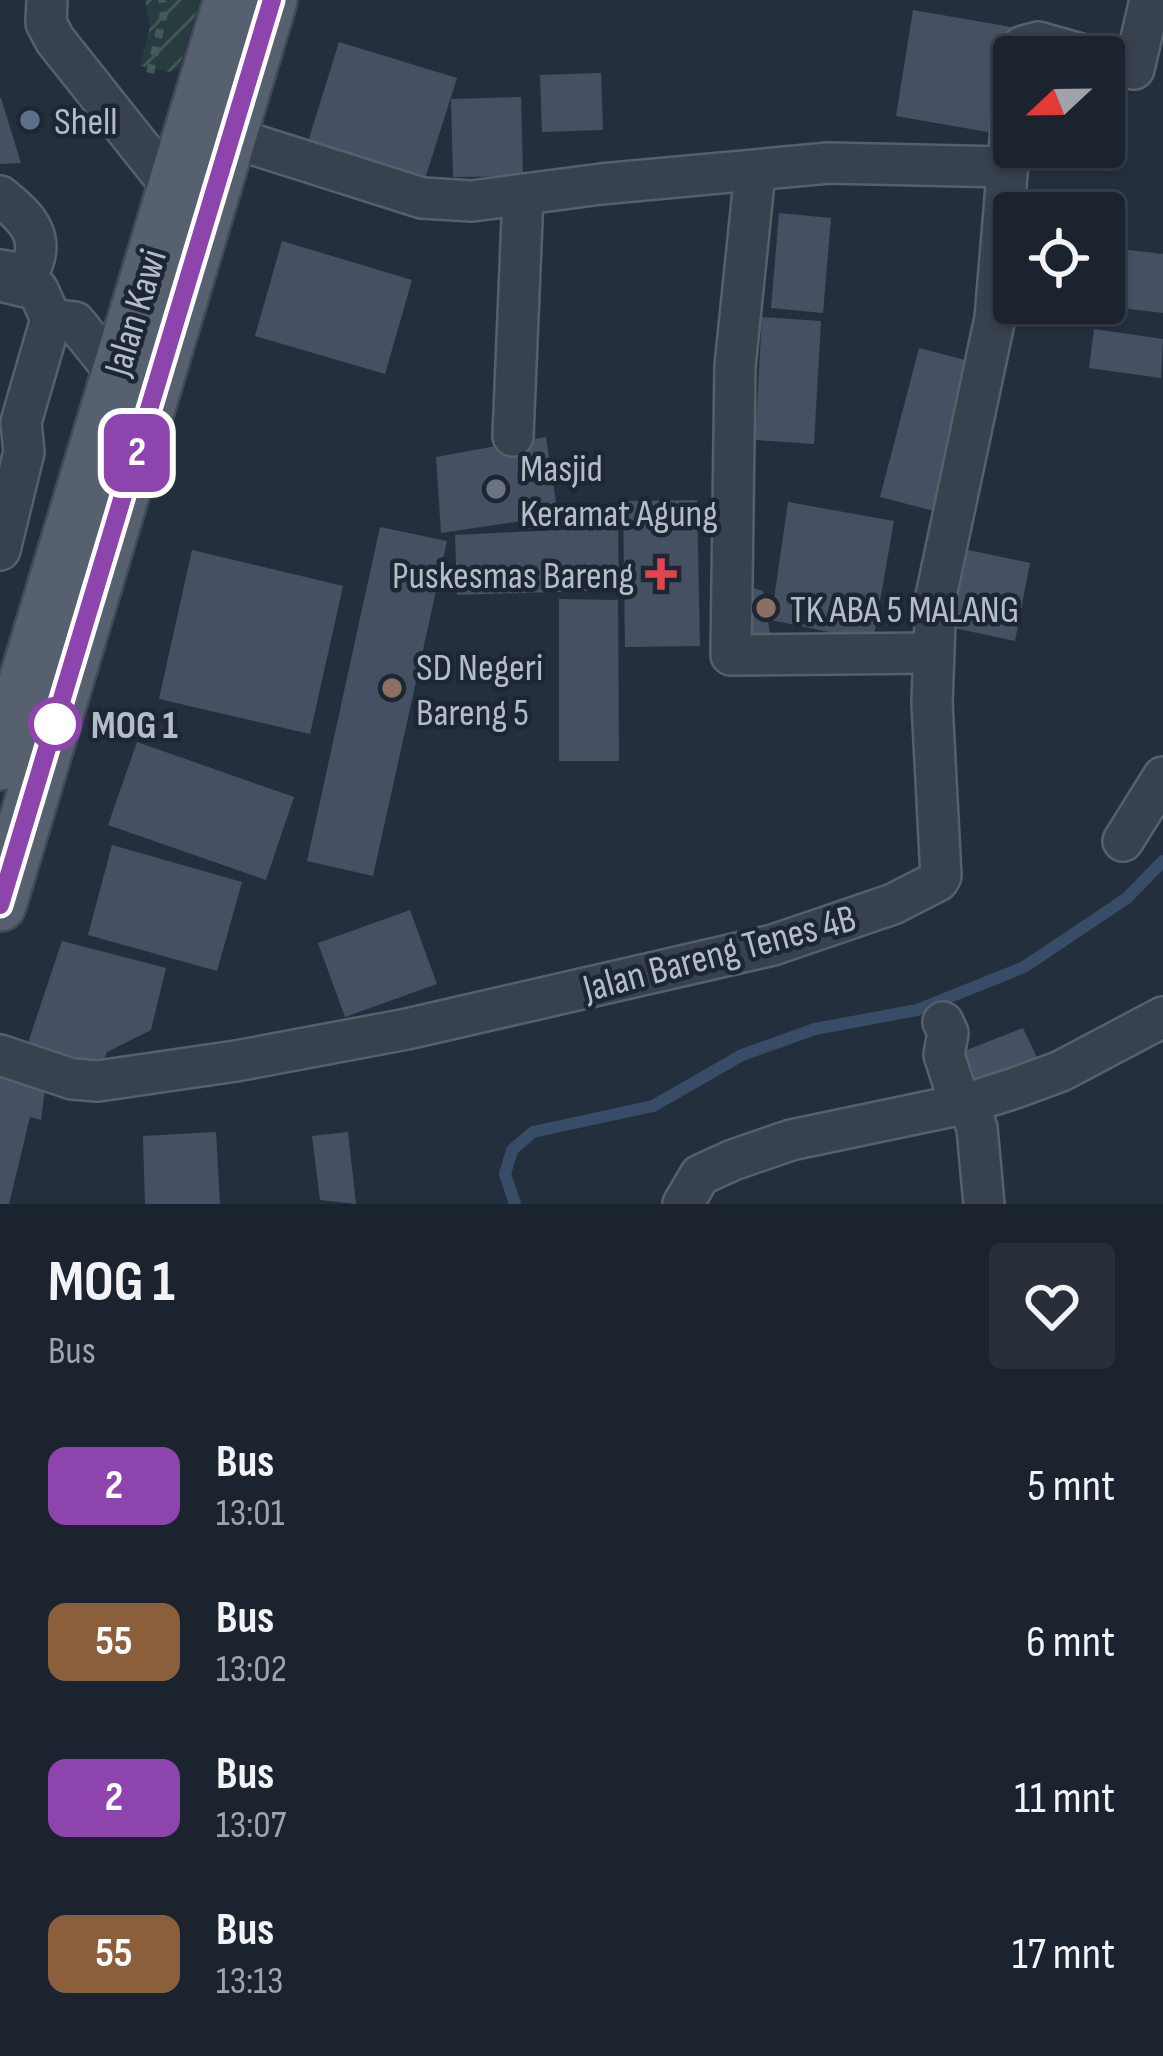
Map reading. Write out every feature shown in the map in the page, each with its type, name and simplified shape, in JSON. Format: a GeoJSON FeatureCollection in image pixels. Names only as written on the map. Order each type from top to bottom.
{"type":"FeatureCollection","features":[{"type":"Feature","properties":{"kind":"main road","name":"Jalan Kawi"},"geometry":{"type":"LineString","coordinates":[[0,764],[230,0]]}},
{"type":"Feature","properties":{"kind":"main road","name":"Jalan Kawi"},"geometry":{"type":"LineString","coordinates":[[0,905],[272,0]]}},
{"type":"Feature","properties":{"kind":"street"},"geometry":{"type":"LineString","coordinates":[[46,0],[49,32],[171,186]]}},
{"type":"Feature","properties":{"kind":"street"},"geometry":{"type":"LineString","coordinates":[[1134,73],[1150,0]]}},
{"type":"Feature","properties":{"kind":"street"},"geometry":{"type":"LineString","coordinates":[[233,138],[422,198],[472,201],[829,163],[993,167]]}},
{"type":"Feature","properties":{"kind":"street","name":"Jalan Bareng Tenes 4B"},"geometry":{"type":"LineString","coordinates":[[0,1054],[72,1078],[98,1081],[236,1061],[407,1029],[773,945],[931,886],[941,875],[932,703],[936,596],[995,318],[1006,168]]}},
{"type":"Feature","properties":{"kind":"street"},"geometry":{"type":"LineString","coordinates":[[755,172],[735,366],[730,655],[933,653]]}},
{"type":"Feature","properties":{"kind":"street"},"geometry":{"type":"LineString","coordinates":[[0,196],[23,214],[36,239],[37,259],[27,275],[0,270]]}},
{"type":"Feature","properties":{"kind":"street"},"geometry":{"type":"LineString","coordinates":[[513,436],[523,196]]}},
{"type":"Feature","properties":{"kind":"street"},"geometry":{"type":"LineString","coordinates":[[0,281],[38,290],[51,319],[21,422],[0,458]]}},
{"type":"Feature","properties":{"kind":"street"},"geometry":{"type":"LineString","coordinates":[[51,319],[75,322],[116,373]]}},
{"type":"Feature","properties":{"kind":"street"},"geometry":{"type":"LineString","coordinates":[[0,550],[24,452],[21,422]]}},
{"type":"Feature","properties":{"kind":"street"},"geometry":{"type":"LineString","coordinates":[[1124,841],[1163,777]]}},
{"type":"Feature","properties":{"kind":"street"},"geometry":{"type":"LineString","coordinates":[[682,1204],[700,1175],[733,1160],[791,1141],[964,1103],[1061,1072],[1163,1017]]}},
{"type":"Feature","properties":{"kind":"street"},"geometry":{"type":"LineString","coordinates":[[943,1022],[948,1033],[944,1055],[977,1128],[984,1204]]}},
{"type":"Feature","properties":{"kind":"path"},"geometry":{"type":"LineString","coordinates":[[149,73],[164,13],[162,0]]}},
{"type":"Feature","properties":{"kind":"green space"},"geometry":{"type":"Polygon","coordinates":[[[145,0],[200,0],[179,68],[170,72],[140,66],[150,27],[145,0]]]}},
{"type":"Feature","properties":{"kind":"building"},"geometry":{"type":"Polygon","coordinates":[[[913,10],[1017,28],[1016,36],[993,36],[993,133],[896,116],[913,10]]]}},
{"type":"Feature","properties":{"kind":"building"},"geometry":{"type":"Polygon","coordinates":[[[339,42],[457,78],[424,182],[307,145],[339,42]]]}},
{"type":"Feature","properties":{"kind":"building"},"geometry":{"type":"Polygon","coordinates":[[[601,73],[603,130],[542,132],[540,75],[601,73]]]}},
{"type":"Feature","properties":{"kind":"building"},"geometry":{"type":"Polygon","coordinates":[[[521,97],[523,176],[453,177],[451,99],[521,97]]]}},
{"type":"Feature","properties":{"kind":"building"},"geometry":{"type":"Polygon","coordinates":[[[1,98],[21,163],[0,164],[1,98]]]}},
{"type":"Feature","properties":{"kind":"building"},"geometry":{"type":"Polygon","coordinates":[[[779,213],[831,218],[823,313],[771,308],[779,213]]]}},
{"type":"Feature","properties":{"kind":"building"},"geometry":{"type":"Polygon","coordinates":[[[282,241],[412,280],[385,374],[255,336],[282,241]]]}},
{"type":"Feature","properties":{"kind":"building"},"geometry":{"type":"Polygon","coordinates":[[[1125,249],[1163,254],[1163,313],[1125,308],[1125,249]]]}},
{"type":"Feature","properties":{"kind":"building"},"geometry":{"type":"Polygon","coordinates":[[[762,317],[821,321],[814,444],[755,440],[762,317]]]}},
{"type":"Feature","properties":{"kind":"building"},"geometry":{"type":"Polygon","coordinates":[[[1094,329],[1163,339],[1161,378],[1089,368],[1094,329]]]}},
{"type":"Feature","properties":{"kind":"building"},"geometry":{"type":"Polygon","coordinates":[[[919,348],[977,363],[938,512],[880,497],[919,348]]]}},
{"type":"Feature","properties":{"kind":"building","name":"Masjid Keramat Agung"},"geometry":{"type":"Polygon","coordinates":[[[546,437],[560,528],[523,529],[521,521],[441,533],[436,457],[546,437]]]}},
{"type":"Feature","properties":{"kind":"building","name":"Puskesmas Bareng"},"geometry":{"type":"Polygon","coordinates":[[[697,500],[700,646],[625,647],[623,501],[697,500]]]}},
{"type":"Feature","properties":{"kind":"building"},"geometry":{"type":"Polygon","coordinates":[[[788,502],[894,521],[873,641],[771,620],[788,502]]]}},
{"type":"Feature","properties":{"kind":"building"},"geometry":{"type":"Polygon","coordinates":[[[380,527],[447,541],[373,876],[307,861],[380,527]]]}},
{"type":"Feature","properties":{"kind":"building"},"geometry":{"type":"Polygon","coordinates":[[[618,527],[619,590],[457,595],[455,535],[618,527]]]}},
{"type":"Feature","properties":{"kind":"building"},"geometry":{"type":"Polygon","coordinates":[[[964,549],[1030,563],[1015,641],[949,627],[964,549]]]}},
{"type":"Feature","properties":{"kind":"building"},"geometry":{"type":"Polygon","coordinates":[[[192,550],[343,586],[310,734],[159,699],[192,550]]]}},
{"type":"Feature","properties":{"kind":"building","name":"TK ABA 5 MALANG"},"geometry":{"type":"Polygon","coordinates":[[[738,583],[763,591],[773,652],[737,648],[738,583]]]}},
{"type":"Feature","properties":{"kind":"building"},"geometry":{"type":"Polygon","coordinates":[[[559,599],[618,600],[619,761],[559,761],[559,599]]]}},
{"type":"Feature","properties":{"kind":"building"},"geometry":{"type":"Polygon","coordinates":[[[137,742],[294,797],[266,880],[108,825],[137,742]]]}},
{"type":"Feature","properties":{"kind":"building"},"geometry":{"type":"Polygon","coordinates":[[[112,845],[242,882],[217,971],[88,935],[112,845]]]}},
{"type":"Feature","properties":{"kind":"building"},"geometry":{"type":"Polygon","coordinates":[[[410,910],[437,984],[345,1017],[318,943],[410,910]]]}},
{"type":"Feature","properties":{"kind":"building"},"geometry":{"type":"Polygon","coordinates":[[[62,941],[166,968],[151,1030],[107,1052],[98,1076],[24,1055],[62,941]]]}},
{"type":"Feature","properties":{"kind":"building"},"geometry":{"type":"Polygon","coordinates":[[[1023,1028],[1042,1068],[964,1097],[951,1056],[1023,1028]]]}},
{"type":"Feature","properties":{"kind":"building"},"geometry":{"type":"Polygon","coordinates":[[[0,1068],[46,1081],[41,1120],[30,1117],[9,1204],[0,1204],[0,1068]]]}},
{"type":"Feature","properties":{"kind":"building"},"geometry":{"type":"Polygon","coordinates":[[[216,1132],[220,1204],[145,1204],[143,1136],[216,1132]]]}},
{"type":"Feature","properties":{"kind":"building"},"geometry":{"type":"Polygon","coordinates":[[[348,1132],[356,1204],[320,1200],[312,1136],[348,1132]]]}},
{"type":"Feature","properties":{"kind":"waterway"},"geometry":{"type":"LineString","coordinates":[[515,1204],[505,1174],[512,1150],[533,1132],[653,1106],[742,1055],[815,1029],[917,1010],[1024,967],[1127,898],[1163,861]]}},
{"type":"Feature","properties":{"kind":"bus line","name":"2"},"geometry":{"type":"LineString","coordinates":[[0,905],[272,0]]}},
{"type":"Feature","properties":{"kind":"place","name":"Shell"},"geometry":{"type":"Point","coordinates":[30,120]}},
{"type":"Feature","properties":{"kind":"place","name":"Masjid Keramat Agung"},"geometry":{"type":"Point","coordinates":[496,489]}},
{"type":"Feature","properties":{"kind":"place","name":"Puskesmas Bareng"},"geometry":{"type":"Point","coordinates":[661,574]}},
{"type":"Feature","properties":{"kind":"place","name":"TK ABA 5 MALANG"},"geometry":{"type":"Point","coordinates":[766,608]}},
{"type":"Feature","properties":{"kind":"place","name":"SD Negeri Bareng 5"},"geometry":{"type":"Point","coordinates":[392,688]}},
{"type":"Feature","properties":{"kind":"place","name":"MOG 1"},"geometry":{"type":"Point","coordinates":[55,724]}}]}
